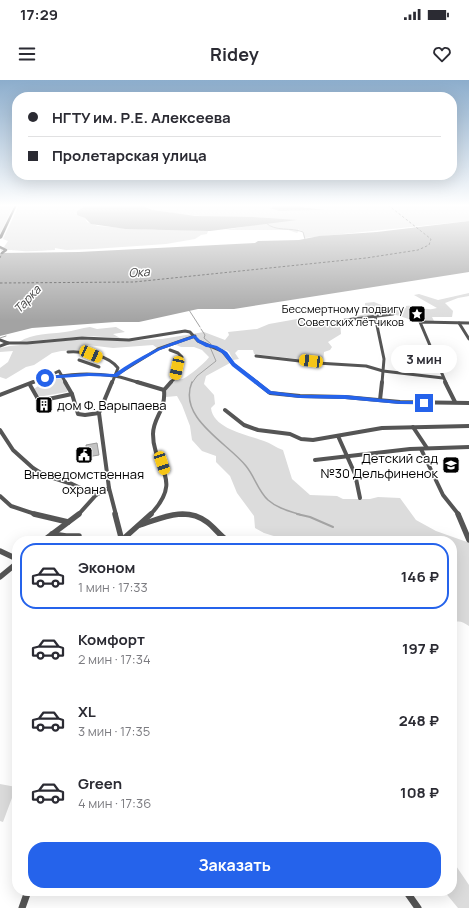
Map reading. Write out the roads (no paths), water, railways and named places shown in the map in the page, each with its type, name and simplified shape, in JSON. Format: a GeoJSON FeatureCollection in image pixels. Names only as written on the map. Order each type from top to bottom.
{"type":"FeatureCollection","features":[{"type":"Feature","properties":{"kind":"street"},"geometry":{"type":"LineString","coordinates":[[0,247],[6,250],[2,253]]}},
{"type":"Feature","properties":{"kind":"street"},"geometry":{"type":"LineString","coordinates":[[339,321],[393,314]]}},
{"type":"Feature","properties":{"kind":"street"},"geometry":{"type":"LineString","coordinates":[[375,316],[384,359],[380,400]]}},
{"type":"Feature","properties":{"kind":"street"},"geometry":{"type":"LineString","coordinates":[[455,402],[443,378],[420,322],[469,323]]}},
{"type":"Feature","properties":{"kind":"street"},"geometry":{"type":"LineString","coordinates":[[459,323],[469,339]]}},
{"type":"Feature","properties":{"kind":"street"},"geometry":{"type":"LineString","coordinates":[[0,340],[8,343],[27,343],[82,338],[128,340],[180,331],[190,332],[198,341],[207,346],[215,347],[225,353],[233,364],[270,393],[400,402],[469,403]]}},
{"type":"Feature","properties":{"kind":"street"},"geometry":{"type":"LineString","coordinates":[[116,375],[158,349],[195,336]]}},
{"type":"Feature","properties":{"kind":"street"},"geometry":{"type":"LineString","coordinates":[[0,346],[8,343]]}},
{"type":"Feature","properties":{"kind":"street"},"geometry":{"type":"LineString","coordinates":[[127,536],[159,505],[167,487],[166,477],[153,434],[154,427],[165,399],[164,390],[175,378],[182,357],[178,353],[170,350]]}},
{"type":"Feature","properties":{"kind":"street"},"geometry":{"type":"LineString","coordinates":[[68,352],[78,351],[91,354],[115,364],[118,368],[99,414],[109,488],[121,536]]}},
{"type":"Feature","properties":{"kind":"street"},"geometry":{"type":"LineString","coordinates":[[256,356],[337,364],[353,364],[378,368],[383,371],[443,378]]}},
{"type":"Feature","properties":{"kind":"street"},"geometry":{"type":"LineString","coordinates":[[79,360],[99,367]]}},
{"type":"Feature","properties":{"kind":"street"},"geometry":{"type":"LineString","coordinates":[[0,395],[30,385],[59,371],[72,394],[78,414],[99,414]]}},
{"type":"Feature","properties":{"kind":"street"},"geometry":{"type":"LineString","coordinates":[[45,378],[89,374],[116,375],[164,390]]}},
{"type":"Feature","properties":{"kind":"street"},"geometry":{"type":"LineString","coordinates":[[30,385],[38,399],[44,400],[72,394]]}},
{"type":"Feature","properties":{"kind":"street"},"geometry":{"type":"LineString","coordinates":[[225,410],[244,425],[258,430],[290,434],[313,440],[338,436],[350,432],[382,428],[469,426]]}},
{"type":"Feature","properties":{"kind":"street"},"geometry":{"type":"LineString","coordinates":[[413,427],[443,495],[460,516],[469,540]]}},
{"type":"Feature","properties":{"kind":"street"},"geometry":{"type":"LineString","coordinates":[[0,430],[13,450],[32,468],[44,475],[72,484],[96,495]]}},
{"type":"Feature","properties":{"kind":"street"},"geometry":{"type":"LineString","coordinates":[[338,436],[349,457],[355,474],[360,498]]}},
{"type":"Feature","properties":{"kind":"street"},"geometry":{"type":"LineString","coordinates":[[314,460],[390,451],[469,447]]}},
{"type":"Feature","properties":{"kind":"street"},"geometry":{"type":"LineString","coordinates":[[49,536],[80,513],[96,495],[109,488]]}},
{"type":"Feature","properties":{"kind":"street"},"geometry":{"type":"LineString","coordinates":[[0,496],[11,506],[24,511],[68,522]]}},
{"type":"Feature","properties":{"kind":"street"},"geometry":{"type":"LineString","coordinates":[[138,526],[174,513],[181,513],[203,520],[222,536]]}},
{"type":"Feature","properties":{"kind":"street"},"geometry":{"type":"LineString","coordinates":[[52,534],[58,536],[80,536]]}},
{"type":"Feature","properties":{"kind":"street"},"geometry":{"type":"LineString","coordinates":[[0,551],[12,557]]}},
{"type":"Feature","properties":{"kind":"street"},"geometry":{"type":"LineString","coordinates":[[0,577],[12,567]]}},
{"type":"Feature","properties":{"kind":"street"},"geometry":{"type":"LineString","coordinates":[[22,908],[26,896]]}},
{"type":"Feature","properties":{"kind":"street"},"geometry":{"type":"LineString","coordinates":[[410,896],[418,908]]}},
{"type":"Feature","properties":{"kind":"water","name":"Ока"},"geometry":{"type":"Polygon","coordinates":[[[242,244],[469,244],[469,272],[234,309],[198,309],[139,322],[115,322],[32,328],[0,336],[0,253],[79,252],[242,244]]]}},
{"type":"Feature","properties":{"kind":"waterway"},"geometry":{"type":"LineString","coordinates":[[189,310],[200,327]]}},
{"type":"Feature","properties":{"kind":"waterway"},"geometry":{"type":"LineString","coordinates":[[201,329],[205,335],[204,338],[211,344]]}},
{"type":"Feature","properties":{"kind":"waterway","name":"Тарка"},"geometry":{"type":"LineString","coordinates":[[0,338],[6,336]]}},
{"type":"Feature","properties":{"kind":"waterway"},"geometry":{"type":"LineString","coordinates":[[192,383],[197,376],[216,361],[210,347]]}},
{"type":"Feature","properties":{"kind":"waterway"},"geometry":{"type":"LineString","coordinates":[[192,382],[189,395],[192,407],[198,418],[207,429],[246,466],[268,500],[279,507],[300,515]]}},
{"type":"Feature","properties":{"kind":"waterway"},"geometry":{"type":"LineString","coordinates":[[300,515],[310,517],[333,527]]}},
{"type":"Feature","properties":{"kind":"place","name":"Бессмертному подвигу Советских лётчиков"},"geometry":{"type":"Point","coordinates":[417,314]}},
{"type":"Feature","properties":{"kind":"place","name":"дом Ф. Варыпаева"},"geometry":{"type":"Point","coordinates":[44,405]}},
{"type":"Feature","properties":{"kind":"place","name":"Вневедомственная охрана"},"geometry":{"type":"Point","coordinates":[84,455]}},
{"type":"Feature","properties":{"kind":"place","name":"Детский сад №30 Дельфиненок"},"geometry":{"type":"Point","coordinates":[451,465]}}]}
